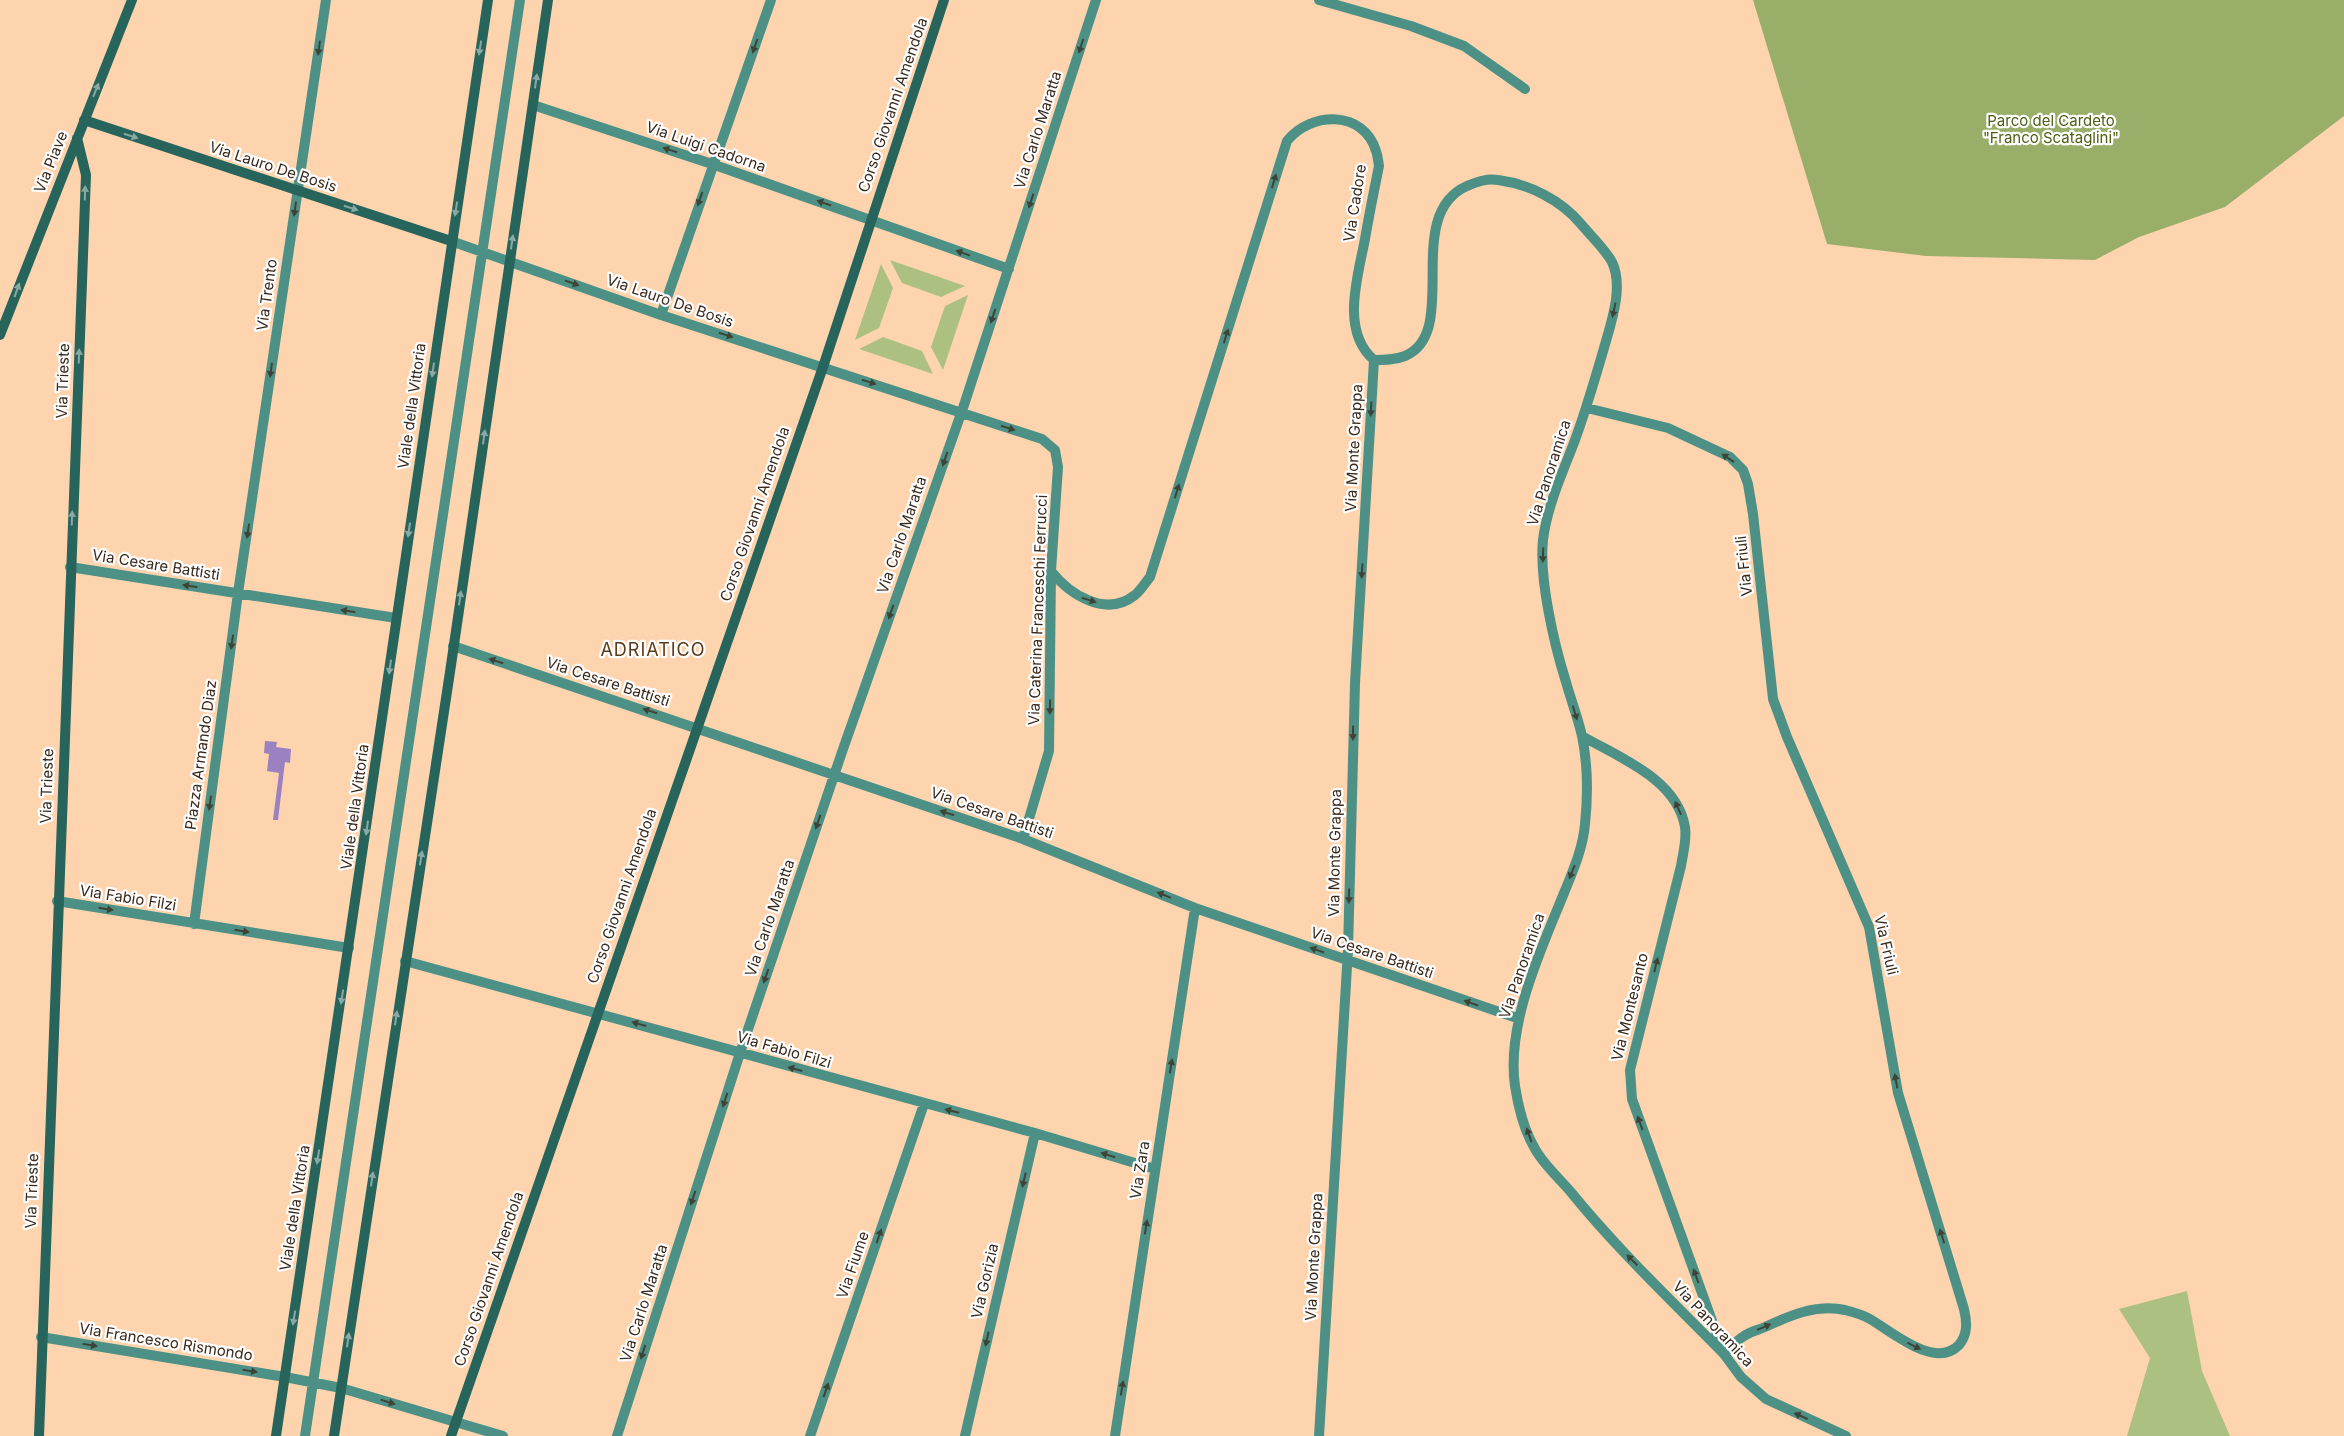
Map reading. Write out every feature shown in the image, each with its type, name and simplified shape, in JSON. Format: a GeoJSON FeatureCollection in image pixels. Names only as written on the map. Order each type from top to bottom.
{"type":"FeatureCollection","features":[{"type":"Feature","properties":{"kind":"street","name":"Via Piave"},"geometry":{"type":"LineString","coordinates":[[0,335],[132,0]]}},
{"type":"Feature","properties":{"kind":"street","name":"Via Trento"},"geometry":{"type":"LineString","coordinates":[[238,593],[326,0]]}},
{"type":"Feature","properties":{"kind":"street","name":"Viale della Vittoria"},"geometry":{"type":"LineString","coordinates":[[276,1436],[488,0]]}},
{"type":"Feature","properties":{"kind":"street"},"geometry":{"type":"LineString","coordinates":[[304,1436],[520,0]]}},
{"type":"Feature","properties":{"kind":"street"},"geometry":{"type":"LineString","coordinates":[[334,1436],[548,0]]}},
{"type":"Feature","properties":{"kind":"street"},"geometry":{"type":"LineString","coordinates":[[662,315],[712,164],[771,0]]}},
{"type":"Feature","properties":{"kind":"street","name":"Corso Giovanni Amendola"},"geometry":{"type":"LineString","coordinates":[[451,1436],[696,727],[823,367],[870,219],[944,0]]}},
{"type":"Feature","properties":{"kind":"street","name":"Via Carlo Maratta"},"geometry":{"type":"LineString","coordinates":[[617,1436],[740,1053],[834,776],[961,413],[1096,0]]}},
{"type":"Feature","properties":{"kind":"street"},"geometry":{"type":"LineString","coordinates":[[1319,0],[1411,26],[1464,46],[1525,90]]}},
{"type":"Feature","properties":{"kind":"street","name":"Via Luigi Cadorna"},"geometry":{"type":"LineString","coordinates":[[533,105],[712,164],[1009,269]]}},
{"type":"Feature","properties":{"kind":"street","name":"Via Lauro De Bosis"},"geometry":{"type":"LineString","coordinates":[[84,120],[451,242]]}},
{"type":"Feature","properties":{"kind":"street","name":"Via Cadore"},"geometry":{"type":"LineString","coordinates":[[1051,571],[1060,583],[1074,594],[1086,600],[1106,605],[1122,603],[1135,595],[1150,577],[1287,141],[1296,130],[1312,121],[1342,120],[1356,126],[1366,134],[1376,150],[1379,166],[1356,286],[1354,308],[1358,338],[1365,352],[1374,360]]}},
{"type":"Feature","properties":{"kind":"street","name":"Via Trieste"},"geometry":{"type":"LineString","coordinates":[[39,1436],[86,175],[77,138]]}},
{"type":"Feature","properties":{"kind":"street"},"geometry":{"type":"LineString","coordinates":[[1374,360],[1394,360],[1409,355],[1427,335],[1435,230],[1447,201],[1462,189],[1491,178],[1508,181],[1545,194],[1574,215],[1612,262],[1616,306],[1587,408]]}},
{"type":"Feature","properties":{"kind":"street"},"geometry":{"type":"LineString","coordinates":[[451,242],[510,261]]}},
{"type":"Feature","properties":{"kind":"street","name":"Via Lauro De Bosis"},"geometry":{"type":"LineString","coordinates":[[510,261],[662,315],[961,413]]}},
{"type":"Feature","properties":{"kind":"street","name":"Via Monte Grappa"},"geometry":{"type":"LineString","coordinates":[[1319,1436],[1348,960],[1355,683],[1374,360]]}},
{"type":"Feature","properties":{"kind":"street","name":"Via Panoramica"},"geometry":{"type":"LineString","coordinates":[[1587,408],[1550,508],[1543,539],[1542,572],[1560,663],[1582,736],[1586,773],[1584,831],[1577,860],[1517,1018],[1514,1054],[1515,1084],[1521,1112],[1534,1147],[1602,1230],[1724,1354],[1741,1377],[1766,1399],[1846,1436]]}},
{"type":"Feature","properties":{"kind":"street","name":"Via Friuli"},"geometry":{"type":"LineString","coordinates":[[1587,408],[1668,428],[1730,457],[1743,470],[1748,484],[1753,514],[1773,699],[1787,737],[1869,927],[1898,1093],[1967,1324],[1964,1338],[1957,1347],[1944,1352],[1928,1352],[1912,1345],[1869,1318],[1846,1310],[1809,1309],[1744,1336],[1724,1354]]}},
{"type":"Feature","properties":{"kind":"street","name":"Via Caterina Franceschi Ferrucci"},"geometry":{"type":"LineString","coordinates":[[961,413],[1042,439],[1055,450],[1058,467],[1051,571],[1050,752],[1024,838]]}},
{"type":"Feature","properties":{"kind":"street","name":"Via Cesare Battisti"},"geometry":{"type":"LineString","coordinates":[[70,567],[238,593]]}},
{"type":"Feature","properties":{"kind":"street"},"geometry":{"type":"LineString","coordinates":[[238,593],[396,618]]}},
{"type":"Feature","properties":{"kind":"street","name":"Piazza Armando Diaz"},"geometry":{"type":"LineString","coordinates":[[194,924],[238,593]]}},
{"type":"Feature","properties":{"kind":"street","name":"Via Cesare Battisti"},"geometry":{"type":"LineString","coordinates":[[453,646],[696,727],[834,776],[1024,838],[1195,908],[1517,1018]]}},
{"type":"Feature","properties":{"kind":"street","name":"Via Montesanto"},"geometry":{"type":"LineString","coordinates":[[1582,736],[1657,780],[1668,790],[1678,806],[1685,827],[1685,842],[1681,866],[1630,1070],[1630,1085],[1632,1099],[1724,1354]]}},
{"type":"Feature","properties":{"kind":"street","name":"Via Fabio Filzi"},"geometry":{"type":"LineString","coordinates":[[58,901],[194,924]]}},
{"type":"Feature","properties":{"kind":"street","name":"Via Zara"},"geometry":{"type":"LineString","coordinates":[[1115,1436],[1195,908]]}},
{"type":"Feature","properties":{"kind":"street"},"geometry":{"type":"LineString","coordinates":[[194,924],[349,948]]}},
{"type":"Feature","properties":{"kind":"street","name":"Via Fabio Filzi"},"geometry":{"type":"LineString","coordinates":[[405,961],[598,1012],[1155,1168]]}},
{"type":"Feature","properties":{"kind":"street","name":"Via Fiume"},"geometry":{"type":"LineString","coordinates":[[810,1436],[924,1104]]}},
{"type":"Feature","properties":{"kind":"street","name":"Via Gorizia"},"geometry":{"type":"LineString","coordinates":[[965,1436],[1035,1133]]}},
{"type":"Feature","properties":{"kind":"street","name":"Via Francesco Rismondo"},"geometry":{"type":"LineString","coordinates":[[42,1337],[285,1377]]}},
{"type":"Feature","properties":{"kind":"street"},"geometry":{"type":"LineString","coordinates":[[285,1377],[341,1388],[503,1436]]}},
{"type":"Feature","properties":{"kind":"green space","name":"Parco del Cardeto \"Franco Scataglini\""},"geometry":{"type":"Polygon","coordinates":[[[1753,0],[2344,0],[2344,116],[2225,207],[2139,237],[2095,260],[1926,256],[1827,244],[1753,0]]]}},
{"type":"Feature","properties":{"kind":"green space"},"geometry":{"type":"Polygon","coordinates":[[[890,260],[965,286],[941,297],[902,283],[890,260]]]}},
{"type":"Feature","properties":{"kind":"green space"},"geometry":{"type":"Polygon","coordinates":[[[881,264],[893,288],[879,328],[855,340],[881,264]]]}},
{"type":"Feature","properties":{"kind":"green space"},"geometry":{"type":"Polygon","coordinates":[[[968,295],[943,370],[931,347],[945,306],[968,295]]]}},
{"type":"Feature","properties":{"kind":"green space"},"geometry":{"type":"Polygon","coordinates":[[[883,337],[922,351],[933,374],[859,349],[883,337]]]}},
{"type":"Feature","properties":{"kind":"green space"},"geometry":{"type":"Polygon","coordinates":[[[2187,1291],[2202,1371],[2230,1436],[2127,1436],[2150,1358],[2119,1309],[2187,1291]]]}},
{"type":"Feature","properties":{"kind":"shaded area"},"geometry":{"type":"Polygon","coordinates":[[[265,741],[277,742],[276,747],[291,749],[290,763],[285,762],[278,820],[273,820],[279,773],[267,771],[269,754],[264,753],[265,741]]]}},
{"type":"Feature","properties":{"kind":"district","name":"ADRIATICO"},"geometry":{"type":"Point","coordinates":[653,650]}}]}
